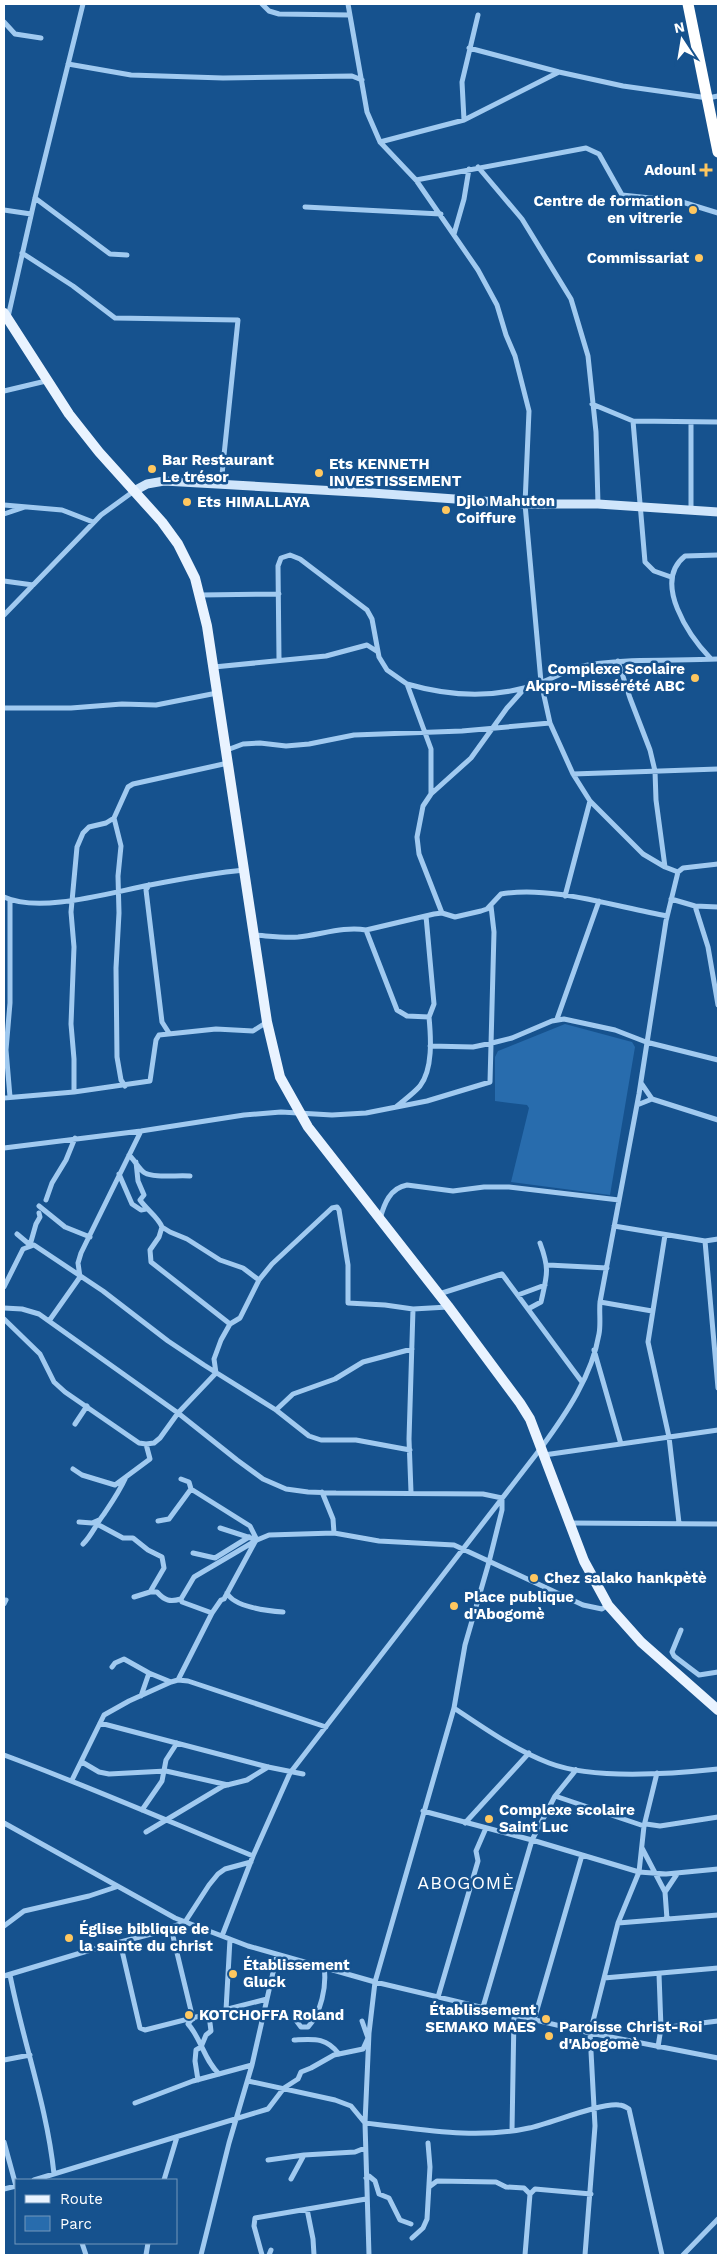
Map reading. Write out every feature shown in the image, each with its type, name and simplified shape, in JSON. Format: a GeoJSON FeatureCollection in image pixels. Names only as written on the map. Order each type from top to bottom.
{"type":"FeatureCollection","features":[{"type":"Feature","properties":{"kind":"highway"},"geometry":{"type":"LineString","coordinates":[[688,4],[713,97],[718,152]]}},
{"type":"Feature","properties":{"kind":"main road"},"geometry":{"type":"LineString","coordinates":[[5,317],[75,422],[162,522],[178,544],[189,564],[200,595],[213,667],[267,1022],[280,1077],[298,1113],[320,1144],[448,1306],[520,1403],[530,1419],[590,1575],[608,1605],[641,1642],[718,1710]]}},
{"type":"Feature","properties":{"kind":"main road"},"geometry":{"type":"LineString","coordinates":[[134,491],[147,484],[164,481],[525,504],[598,504],[718,512]]}},
{"type":"Feature","properties":{"kind":"street"},"geometry":{"type":"LineString","coordinates":[[5,317],[83,4]]}},
{"type":"Feature","properties":{"kind":"street"},"geometry":{"type":"LineString","coordinates":[[262,4],[269,11],[279,14],[350,15]]}},
{"type":"Feature","properties":{"kind":"street"},"geometry":{"type":"LineString","coordinates":[[348,4],[367,112],[380,142],[416,180],[478,270],[497,305],[515,356],[529,411],[525,504],[541,682],[550,723],[573,774],[590,801],[643,854],[665,868],[678,872]]}},
{"type":"Feature","properties":{"kind":"street"},"geometry":{"type":"LineString","coordinates":[[464,120],[462,82],[478,15]]}},
{"type":"Feature","properties":{"kind":"street"},"geometry":{"type":"LineString","coordinates":[[4,22],[15,34],[41,38]]}},
{"type":"Feature","properties":{"kind":"street"},"geometry":{"type":"LineString","coordinates":[[469,48],[559,72],[623,86],[713,97]]}},
{"type":"Feature","properties":{"kind":"street"},"geometry":{"type":"LineString","coordinates":[[68,64],[131,75],[223,78],[345,76],[362,80]]}},
{"type":"Feature","properties":{"kind":"street"},"geometry":{"type":"LineString","coordinates":[[380,142],[464,120],[559,72]]}},
{"type":"Feature","properties":{"kind":"street"},"geometry":{"type":"LineString","coordinates":[[416,180],[586,148],[599,154],[608,166],[620,193],[624,196],[679,201],[718,213]]}},
{"type":"Feature","properties":{"kind":"street"},"geometry":{"type":"LineString","coordinates":[[478,167],[522,219],[566,288],[575,311],[588,356],[596,432],[598,504]]}},
{"type":"Feature","properties":{"kind":"street"},"geometry":{"type":"LineString","coordinates":[[454,234],[464,199],[468,169]]}},
{"type":"Feature","properties":{"kind":"street"},"geometry":{"type":"LineString","coordinates":[[35,198],[110,254],[127,255]]}},
{"type":"Feature","properties":{"kind":"street"},"geometry":{"type":"LineString","coordinates":[[305,207],[441,214]]}},
{"type":"Feature","properties":{"kind":"street"},"geometry":{"type":"LineString","coordinates":[[4,210],[31,214]]}},
{"type":"Feature","properties":{"kind":"street"},"geometry":{"type":"LineString","coordinates":[[22,252],[73,286],[115,318],[238,320],[220,485]]}},
{"type":"Feature","properties":{"kind":"street"},"geometry":{"type":"LineString","coordinates":[[4,391],[46,381]]}},
{"type":"Feature","properties":{"kind":"street"},"geometry":{"type":"LineString","coordinates":[[592,404],[633,421],[718,422]]}},
{"type":"Feature","properties":{"kind":"street"},"geometry":{"type":"LineString","coordinates":[[633,421],[645,562],[654,571],[671,577]]}},
{"type":"Feature","properties":{"kind":"street"},"geometry":{"type":"LineString","coordinates":[[691,422],[691,510]]}},
{"type":"Feature","properties":{"kind":"street"},"geometry":{"type":"LineString","coordinates":[[4,615],[93,522],[134,491]]}},
{"type":"Feature","properties":{"kind":"street"},"geometry":{"type":"LineString","coordinates":[[4,505],[62,510],[93,522]]}},
{"type":"Feature","properties":{"kind":"street"},"geometry":{"type":"LineString","coordinates":[[4,514],[29,506]]}},
{"type":"Feature","properties":{"kind":"street"},"geometry":{"type":"LineString","coordinates":[[279,660],[279,561],[285,555],[300,559],[368,610],[378,652],[387,670],[407,684],[476,695],[524,688],[571,668],[618,662],[677,658],[718,659]]}},
{"type":"Feature","properties":{"kind":"street"},"geometry":{"type":"LineString","coordinates":[[711,660],[696,644],[688,631],[676,606],[671,577],[674,568],[685,556],[718,555]]}},
{"type":"Feature","properties":{"kind":"street"},"geometry":{"type":"LineString","coordinates":[[4,581],[33,585]]}},
{"type":"Feature","properties":{"kind":"street"},"geometry":{"type":"LineString","coordinates":[[200,595],[279,594]]}},
{"type":"Feature","properties":{"kind":"street"},"geometry":{"type":"LineString","coordinates":[[367,646],[374,634]]}},
{"type":"Feature","properties":{"kind":"street"},"geometry":{"type":"LineString","coordinates":[[213,667],[326,656],[367,646],[378,652]]}},
{"type":"Feature","properties":{"kind":"street"},"geometry":{"type":"LineString","coordinates":[[618,662],[650,750],[655,771],[656,800],[665,868]]}},
{"type":"Feature","properties":{"kind":"street"},"geometry":{"type":"LineString","coordinates":[[407,684],[426,733],[432,758],[431,794]]}},
{"type":"Feature","properties":{"kind":"street"},"geometry":{"type":"LineString","coordinates":[[442,913],[419,854],[417,837],[423,806],[431,794],[471,758],[524,688]]}},
{"type":"Feature","properties":{"kind":"street"},"geometry":{"type":"LineString","coordinates":[[4,708],[71,708],[122,704],[156,706],[217,693]]}},
{"type":"Feature","properties":{"kind":"street"},"geometry":{"type":"LineString","coordinates":[[227,750],[243,744],[260,742],[286,746],[309,744],[354,735],[426,733],[550,723]]}},
{"type":"Feature","properties":{"kind":"street"},"geometry":{"type":"LineString","coordinates":[[74,1092],[71,1024],[74,947],[72,901],[77,847],[89,826],[106,823],[114,818],[128,787],[133,784],[228,763]]}},
{"type":"Feature","properties":{"kind":"street"},"geometry":{"type":"LineString","coordinates":[[573,774],[718,769]]}},
{"type":"Feature","properties":{"kind":"street"},"geometry":{"type":"LineString","coordinates":[[565,896],[590,801]]}},
{"type":"Feature","properties":{"kind":"street"},"geometry":{"type":"LineString","coordinates":[[114,818],[121,846],[116,968],[117,1057],[121,1080],[125,1086]]}},
{"type":"Feature","properties":{"kind":"street"},"geometry":{"type":"LineString","coordinates":[[222,1936],[252,1859],[290,1772],[502,1498],[543,1451],[582,1382],[599,1333],[600,1302],[641,1083],[667,916],[678,872],[683,868],[718,864]]}},
{"type":"Feature","properties":{"kind":"street"},"geometry":{"type":"LineString","coordinates":[[4,897],[10,900],[72,901],[140,887],[148,888],[211,873],[244,870]]}},
{"type":"Feature","properties":{"kind":"street"},"geometry":{"type":"LineString","coordinates":[[4,1098],[74,1092],[150,1081],[156,1040],[161,1034],[163,1026],[148,888]]}},
{"type":"Feature","properties":{"kind":"street"},"geometry":{"type":"LineString","coordinates":[[254,935],[274,938],[298,937],[354,929],[366,930],[442,913],[455,917],[488,909],[498,895],[518,892],[599,901],[630,910],[667,916]]}},
{"type":"Feature","properties":{"kind":"street"},"geometry":{"type":"LineString","coordinates":[[671,899],[695,906],[718,908]]}},
{"type":"Feature","properties":{"kind":"street"},"geometry":{"type":"LineString","coordinates":[[10,900],[10,1003],[5,1050],[10,1097]]}},
{"type":"Feature","properties":{"kind":"street"},"geometry":{"type":"LineString","coordinates":[[558,1019],[599,901]]}},
{"type":"Feature","properties":{"kind":"street"},"geometry":{"type":"LineString","coordinates":[[4,1148],[141,1131],[244,1115],[366,1113],[427,1101],[490,1082],[494,932],[491,906]]}},
{"type":"Feature","properties":{"kind":"street"},"geometry":{"type":"LineString","coordinates":[[695,906],[708,946],[718,1005]]}},
{"type":"Feature","properties":{"kind":"street"},"geometry":{"type":"LineString","coordinates":[[396,1108],[419,1087],[425,1077],[430,1046],[429,1017],[434,1004],[426,916]]}},
{"type":"Feature","properties":{"kind":"street"},"geometry":{"type":"LineString","coordinates":[[366,930],[397,1010],[407,1016],[429,1017]]}},
{"type":"Feature","properties":{"kind":"street"},"geometry":{"type":"LineString","coordinates":[[430,1046],[473,1047],[492,1043],[512,1038],[558,1019],[615,1030],[646,1042],[718,1060]]}},
{"type":"Feature","properties":{"kind":"street"},"geometry":{"type":"LineString","coordinates":[[161,1034],[216,1029],[253,1031],[267,1022]]}},
{"type":"Feature","properties":{"kind":"street"},"geometry":{"type":"LineString","coordinates":[[163,1026],[169,1033]]}},
{"type":"Feature","properties":{"kind":"street"},"geometry":{"type":"LineString","coordinates":[[641,1083],[652,1099],[718,1120],[718,1112]]}},
{"type":"Feature","properties":{"kind":"street"},"geometry":{"type":"LineString","coordinates":[[637,1105],[652,1099]]}},
{"type":"Feature","properties":{"kind":"street"},"geometry":{"type":"LineString","coordinates":[[50,1321],[80,1277],[78,1263],[141,1131]]}},
{"type":"Feature","properties":{"kind":"street"},"geometry":{"type":"LineString","coordinates":[[46,1200],[52,1183],[66,1160],[75,1138]]}},
{"type":"Feature","properties":{"kind":"street"},"geometry":{"type":"LineString","coordinates":[[129,1154],[144,1173],[154,1176],[190,1176]]}},
{"type":"Feature","properties":{"kind":"street"},"geometry":{"type":"LineString","coordinates":[[136,1162],[138,1181],[144,1195],[140,1200],[146,1209],[159,1220],[162,1226],[220,1260],[243,1268],[259,1280]]}},
{"type":"Feature","properties":{"kind":"street"},"geometry":{"type":"LineString","coordinates":[[119,1174],[132,1204],[141,1210],[146,1209]]}},
{"type":"Feature","properties":{"kind":"street"},"geometry":{"type":"LineString","coordinates":[[380,1220],[386,1200],[400,1186],[407,1185],[453,1191],[484,1187],[509,1187],[619,1200]]}},
{"type":"Feature","properties":{"kind":"street"},"geometry":{"type":"LineString","coordinates":[[39,1206],[65,1228],[90,1237]]}},
{"type":"Feature","properties":{"kind":"street"},"geometry":{"type":"LineString","coordinates":[[216,1373],[214,1359],[220,1340],[230,1324],[240,1318],[259,1280],[272,1264],[297,1242],[312,1224],[332,1208],[337,1207],[339,1210],[348,1265],[348,1303],[385,1305],[414,1310],[448,1306]]}},
{"type":"Feature","properties":{"kind":"street"},"geometry":{"type":"LineString","coordinates":[[4,1287],[23,1249],[30,1245],[40,1217],[39,1213]]}},
{"type":"Feature","properties":{"kind":"street"},"geometry":{"type":"LineString","coordinates":[[162,1226],[159,1237],[150,1250],[151,1262],[230,1324]]}},
{"type":"Feature","properties":{"kind":"street"},"geometry":{"type":"LineString","coordinates":[[614,1226],[705,1241],[718,1238]]}},
{"type":"Feature","properties":{"kind":"street"},"geometry":{"type":"LineString","coordinates":[[17,1234],[30,1245],[38,1247],[103,1291],[216,1373],[276,1410],[309,1436],[320,1440],[356,1440],[410,1450]]}},
{"type":"Feature","properties":{"kind":"street"},"geometry":{"type":"LineString","coordinates":[[665,1235],[648,1342],[669,1437],[679,1523]]}},
{"type":"Feature","properties":{"kind":"street"},"geometry":{"type":"LineString","coordinates":[[705,1241],[718,1388]]}},
{"type":"Feature","properties":{"kind":"street"},"geometry":{"type":"LineString","coordinates":[[528,1309],[541,1302],[545,1285],[548,1265],[540,1243]]}},
{"type":"Feature","properties":{"kind":"street"},"geometry":{"type":"LineString","coordinates":[[67,1268],[78,1263]]}},
{"type":"Feature","properties":{"kind":"street"},"geometry":{"type":"LineString","coordinates":[[548,1265],[607,1268]]}},
{"type":"Feature","properties":{"kind":"street"},"geometry":{"type":"LineString","coordinates":[[438,1294],[502,1274],[582,1382]]}},
{"type":"Feature","properties":{"kind":"street"},"geometry":{"type":"LineString","coordinates":[[518,1295],[545,1285]]}},
{"type":"Feature","properties":{"kind":"street"},"geometry":{"type":"LineString","coordinates":[[600,1302],[652,1311]]}},
{"type":"Feature","properties":{"kind":"street"},"geometry":{"type":"LineString","coordinates":[[4,1308],[22,1309],[39,1314],[50,1321],[107,1364],[178,1413],[263,1479],[286,1489],[322,1492],[483,1494],[502,1498]]}},
{"type":"Feature","properties":{"kind":"street"},"geometry":{"type":"LineString","coordinates":[[411,1492],[410,1450],[414,1310]]}},
{"type":"Feature","properties":{"kind":"street"},"geometry":{"type":"LineString","coordinates":[[4,1319],[40,1354],[54,1382],[139,1443],[154,1443],[160,1438],[178,1413],[216,1373]]}},
{"type":"Feature","properties":{"kind":"street"},"geometry":{"type":"LineString","coordinates":[[276,1410],[293,1394],[335,1379],[363,1362],[386,1354],[412,1349]]}},
{"type":"Feature","properties":{"kind":"street"},"geometry":{"type":"LineString","coordinates":[[594,1349],[621,1444]]}},
{"type":"Feature","properties":{"kind":"street"},"geometry":{"type":"LineString","coordinates":[[75,1424],[87,1406]]}},
{"type":"Feature","properties":{"kind":"street"},"geometry":{"type":"LineString","coordinates":[[543,1451],[621,1444],[718,1430]]}},
{"type":"Feature","properties":{"kind":"street"},"geometry":{"type":"LineString","coordinates":[[73,1469],[82,1475],[115,1485],[126,1479],[150,1459],[146,1444]]}},
{"type":"Feature","properties":{"kind":"street"},"geometry":{"type":"LineString","coordinates":[[83,1544],[90,1537],[98,1522],[115,1500],[126,1479]]}},
{"type":"Feature","properties":{"kind":"street"},"geometry":{"type":"LineString","coordinates":[[182,1480],[188,1482],[191,1489],[250,1526],[256,1540]]}},
{"type":"Feature","properties":{"kind":"street"},"geometry":{"type":"LineString","coordinates":[[158,1521],[169,1519],[191,1489]]}},
{"type":"Feature","properties":{"kind":"street"},"geometry":{"type":"LineString","coordinates":[[322,1492],[333,1520],[334,1533]]}},
{"type":"Feature","properties":{"kind":"street"},"geometry":{"type":"LineString","coordinates":[[369,2255],[365,2123],[368,2038],[375,1982],[454,1708],[465,1645],[489,1562],[502,1510],[502,1498]]}},
{"type":"Feature","properties":{"kind":"street"},"geometry":{"type":"LineString","coordinates":[[79,1522],[98,1522],[123,1538],[133,1538],[148,1550],[162,1556],[164,1568],[150,1592]]}},
{"type":"Feature","properties":{"kind":"street"},"geometry":{"type":"LineString","coordinates":[[569,1523],[718,1524]]}},
{"type":"Feature","properties":{"kind":"street"},"geometry":{"type":"LineString","coordinates":[[220,1528],[256,1540]]}},
{"type":"Feature","properties":{"kind":"street"},"geometry":{"type":"LineString","coordinates":[[134,1597],[157,1592],[164,1600],[170,1602],[182,1599],[194,1577],[256,1540],[269,1535],[334,1533],[379,1541],[420,1544],[446,1543],[584,1605],[602,1609],[608,1605]]}},
{"type":"Feature","properties":{"kind":"street"},"geometry":{"type":"LineString","coordinates":[[193,1553],[215,1558],[249,1537]]}},
{"type":"Feature","properties":{"kind":"street"},"geometry":{"type":"LineString","coordinates":[[178,1680],[212,1613],[227,1593],[256,1540]]}},
{"type":"Feature","properties":{"kind":"street"},"geometry":{"type":"LineString","coordinates":[[227,1593],[230,1599],[244,1606],[249,1605],[262,1610],[283,1612]]}},
{"type":"Feature","properties":{"kind":"street"},"geometry":{"type":"LineString","coordinates":[[182,1599],[182,1602],[192,1608],[212,1613]]}},
{"type":"Feature","properties":{"kind":"street"},"geometry":{"type":"LineString","coordinates":[[681,1630],[672,1652],[674,1656],[699,1675],[718,1672]]}},
{"type":"Feature","properties":{"kind":"street"},"geometry":{"type":"LineString","coordinates":[[112,1667],[115,1663],[124,1659],[171,1682]]}},
{"type":"Feature","properties":{"kind":"street"},"geometry":{"type":"LineString","coordinates":[[141,1696],[150,1673]]}},
{"type":"Feature","properties":{"kind":"street"},"geometry":{"type":"LineString","coordinates":[[72,1780],[100,1722],[111,1710],[178,1680],[188,1681],[326,1727]]}},
{"type":"Feature","properties":{"kind":"street"},"geometry":{"type":"LineString","coordinates":[[454,1708],[494,1735],[529,1753],[550,1763],[576,1770],[632,1774],[718,1768]]}},
{"type":"Feature","properties":{"kind":"street"},"geometry":{"type":"LineString","coordinates":[[100,1722],[268,1767],[303,1774]]}},
{"type":"Feature","properties":{"kind":"street"},"geometry":{"type":"LineString","coordinates":[[142,1810],[162,1781],[166,1760],[177,1743]]}},
{"type":"Feature","properties":{"kind":"street"},"geometry":{"type":"LineString","coordinates":[[466,1823],[529,1753]]}},
{"type":"Feature","properties":{"kind":"street"},"geometry":{"type":"LineString","coordinates":[[4,1755],[72,1780],[98,1794],[142,1810],[252,1859]]}},
{"type":"Feature","properties":{"kind":"street"},"geometry":{"type":"LineString","coordinates":[[82,1762],[99,1772],[109,1774],[163,1770],[228,1785]]}},
{"type":"Feature","properties":{"kind":"street"},"geometry":{"type":"LineString","coordinates":[[146,1832],[228,1785],[247,1780],[268,1767]]}},
{"type":"Feature","properties":{"kind":"street"},"geometry":{"type":"LineString","coordinates":[[483,2007],[532,1840],[555,1796],[576,1770]]}},
{"type":"Feature","properties":{"kind":"street"},"geometry":{"type":"LineString","coordinates":[[585,2255],[591,2194],[594,2109],[590,2033],[618,1923],[639,1872],[645,1825],[657,1773]]}},
{"type":"Feature","properties":{"kind":"street"},"geometry":{"type":"LineString","coordinates":[[555,1796],[645,1825],[660,1826],[718,1817]]}},
{"type":"Feature","properties":{"kind":"street"},"geometry":{"type":"LineString","coordinates":[[423,1812],[532,1840],[639,1872],[655,1874],[718,1869]]}},
{"type":"Feature","properties":{"kind":"street"},"geometry":{"type":"LineString","coordinates":[[4,1823],[116,1887],[185,1922],[277,1955],[375,1982],[534,2020],[718,2058]]}},
{"type":"Feature","properties":{"kind":"street"},"geometry":{"type":"LineString","coordinates":[[438,1997],[478,1861],[476,1851],[486,1828]]}},
{"type":"Feature","properties":{"kind":"street"},"geometry":{"type":"LineString","coordinates":[[642,1847],[665,1892],[667,1919]]}},
{"type":"Feature","properties":{"kind":"street"},"geometry":{"type":"LineString","coordinates":[[534,2020],[582,1855]]}},
{"type":"Feature","properties":{"kind":"street"},"geometry":{"type":"LineString","coordinates":[[4,1976],[171,1928],[185,1922],[218,1874],[225,1869],[252,1859]]}},
{"type":"Feature","properties":{"kind":"street"},"geometry":{"type":"LineString","coordinates":[[665,1892],[678,1873]]}},
{"type":"Feature","properties":{"kind":"street"},"geometry":{"type":"LineString","coordinates":[[4,1926],[24,1912],[89,1896],[116,1887]]}},
{"type":"Feature","properties":{"kind":"street"},"geometry":{"type":"LineString","coordinates":[[618,1923],[718,1914]]}},
{"type":"Feature","properties":{"kind":"street"},"geometry":{"type":"LineString","coordinates":[[171,1928],[193,2019]]}},
{"type":"Feature","properties":{"kind":"street"},"geometry":{"type":"LineString","coordinates":[[226,2010],[230,1939]]}},
{"type":"Feature","properties":{"kind":"street"},"geometry":{"type":"LineString","coordinates":[[120,1942],[140,2028],[145,2030],[267,1999]]}},
{"type":"Feature","properties":{"kind":"street"},"geometry":{"type":"LineString","coordinates":[[201,2255],[215,2196],[252,2066],[277,1955]]}},
{"type":"Feature","properties":{"kind":"street"},"geometry":{"type":"LineString","coordinates":[[295,2019],[301,2027],[308,2027],[315,2020],[326,1979],[324,1968]]}},
{"type":"Feature","properties":{"kind":"street"},"geometry":{"type":"LineString","coordinates":[[604,1978],[718,1968]]}},
{"type":"Feature","properties":{"kind":"street"},"geometry":{"type":"LineString","coordinates":[[658,2047],[661,2028],[660,1974]]}},
{"type":"Feature","properties":{"kind":"street"},"geometry":{"type":"LineString","coordinates":[[10,1975],[49,2133],[54,2174]]}},
{"type":"Feature","properties":{"kind":"street"},"geometry":{"type":"LineString","coordinates":[[198,2080],[196,2050],[201,2047],[206,2035],[211,2031],[209,2015]]}},
{"type":"Feature","properties":{"kind":"street"},"geometry":{"type":"LineString","coordinates":[[512,2131],[514,2015]]}},
{"type":"Feature","properties":{"kind":"street"},"geometry":{"type":"LineString","coordinates":[[193,2019],[188,2024],[212,2067],[220,2074]]}},
{"type":"Feature","properties":{"kind":"street"},"geometry":{"type":"LineString","coordinates":[[37,2179],[268,2109],[284,2088],[298,2079],[301,2072],[339,2054],[363,2049],[368,2038],[362,2021]]}},
{"type":"Feature","properties":{"kind":"street"},"geometry":{"type":"LineString","coordinates":[[661,2028],[718,2021]]}},
{"type":"Feature","properties":{"kind":"street"},"geometry":{"type":"LineString","coordinates":[[294,2040],[324,2040],[333,2046],[339,2054]]}},
{"type":"Feature","properties":{"kind":"street"},"geometry":{"type":"LineString","coordinates":[[4,2060],[30,2055]]}},
{"type":"Feature","properties":{"kind":"street"},"geometry":{"type":"LineString","coordinates":[[135,2103],[198,2080],[252,2066]]}},
{"type":"Feature","properties":{"kind":"street"},"geometry":{"type":"LineString","coordinates":[[248,2080],[324,2097],[351,2106],[365,2123],[456,2133],[512,2131],[618,2104],[629,2109],[662,2255]]}},
{"type":"Feature","properties":{"kind":"street"},"geometry":{"type":"LineString","coordinates":[[164,2179],[177,2137]]}},
{"type":"Feature","properties":{"kind":"street"},"geometry":{"type":"LineString","coordinates":[[4,2142],[15,2182]]}},
{"type":"Feature","properties":{"kind":"street"},"geometry":{"type":"LineString","coordinates":[[412,2238],[423,2228],[427,2219],[429,2187],[428,2144]]}},
{"type":"Feature","properties":{"kind":"street"},"geometry":{"type":"LineString","coordinates":[[268,2160],[304,2155],[355,2152],[365,2148]]}},
{"type":"Feature","properties":{"kind":"street"},"geometry":{"type":"LineString","coordinates":[[291,2179],[304,2155]]}},
{"type":"Feature","properties":{"kind":"street"},"geometry":{"type":"LineString","coordinates":[[366,2178],[369,2176],[375,2181],[379,2194],[388,2198],[400,2220],[411,2224]]}},
{"type":"Feature","properties":{"kind":"street"},"geometry":{"type":"LineString","coordinates":[[429,2187],[437,2180],[496,2182],[506,2188],[524,2188],[530,2194]]}},
{"type":"Feature","properties":{"kind":"street"},"geometry":{"type":"LineString","coordinates":[[525,2255],[530,2194],[535,2189],[591,2194]]}},
{"type":"Feature","properties":{"kind":"street"},"geometry":{"type":"LineString","coordinates":[[262,2255],[254,2226],[255,2218],[366,2199]]}},
{"type":"Feature","properties":{"kind":"street"},"geometry":{"type":"LineString","coordinates":[[307,2208],[314,2255]]}},
{"type":"Feature","properties":{"kind":"street"},"geometry":{"type":"LineString","coordinates":[[683,2255],[718,2219]]}},
{"type":"Feature","properties":{"kind":"green space"},"geometry":{"type":"Polygon","coordinates":[[[565,1024],[632,1042],[635,1047],[610,1195],[511,1182],[529,1108],[527,1105],[495,1101],[495,1057],[498,1051],[565,1024]]]}},
{"type":"Feature","properties":{"kind":"place","name":"Adounl"},"geometry":{"type":"Point","coordinates":[706,170]}},
{"type":"Feature","properties":{"kind":"place","name":"Centre de formation en vitrerie"},"geometry":{"type":"Point","coordinates":[693,210]}},
{"type":"Feature","properties":{"kind":"place","name":"Commissariat"},"geometry":{"type":"Point","coordinates":[699,258]}},
{"type":"Feature","properties":{"kind":"place","name":"Bar Restaurant Le trésor"},"geometry":{"type":"Point","coordinates":[152,469]}},
{"type":"Feature","properties":{"kind":"place","name":"Ets KENNETH INVESTISSEMENT"},"geometry":{"type":"Point","coordinates":[319,473]}},
{"type":"Feature","properties":{"kind":"place","name":"Ets HIMALLAYA"},"geometry":{"type":"Point","coordinates":[187,502]}},
{"type":"Feature","properties":{"kind":"place","name":"Djlo Mahuton Coiffure"},"geometry":{"type":"Point","coordinates":[446,510]}},
{"type":"Feature","properties":{"kind":"place","name":"Complexe Scolaire Akpro-Missérété ABC"},"geometry":{"type":"Point","coordinates":[695,678]}},
{"type":"Feature","properties":{"kind":"place","name":"Chez salako hankpètè"},"geometry":{"type":"Point","coordinates":[534,1578]}},
{"type":"Feature","properties":{"kind":"place","name":"Place publique d'Abogomè"},"geometry":{"type":"Point","coordinates":[454,1606]}},
{"type":"Feature","properties":{"kind":"place","name":"Complexe scolaire Saint Luc"},"geometry":{"type":"Point","coordinates":[489,1819]}},
{"type":"Feature","properties":{"kind":"place","name":"Église biblique de la sainte du christ"},"geometry":{"type":"Point","coordinates":[69,1938]}},
{"type":"Feature","properties":{"kind":"place","name":"Établissement Gluck"},"geometry":{"type":"Point","coordinates":[233,1974]}},
{"type":"Feature","properties":{"kind":"place","name":"KOTCHOFFA Roland"},"geometry":{"type":"Point","coordinates":[189,2015]}},
{"type":"Feature","properties":{"kind":"place","name":"Établissement SEMAKO MAES"},"geometry":{"type":"Point","coordinates":[546,2019]}},
{"type":"Feature","properties":{"kind":"place","name":"Paroisse Christ-Roi d'Abogomè"},"geometry":{"type":"Point","coordinates":[549,2036]}},
{"type":"Feature","properties":{"kind":"district","name":"ABOGOMÈ"},"geometry":{"type":"Point","coordinates":[466,1882]}}]}
